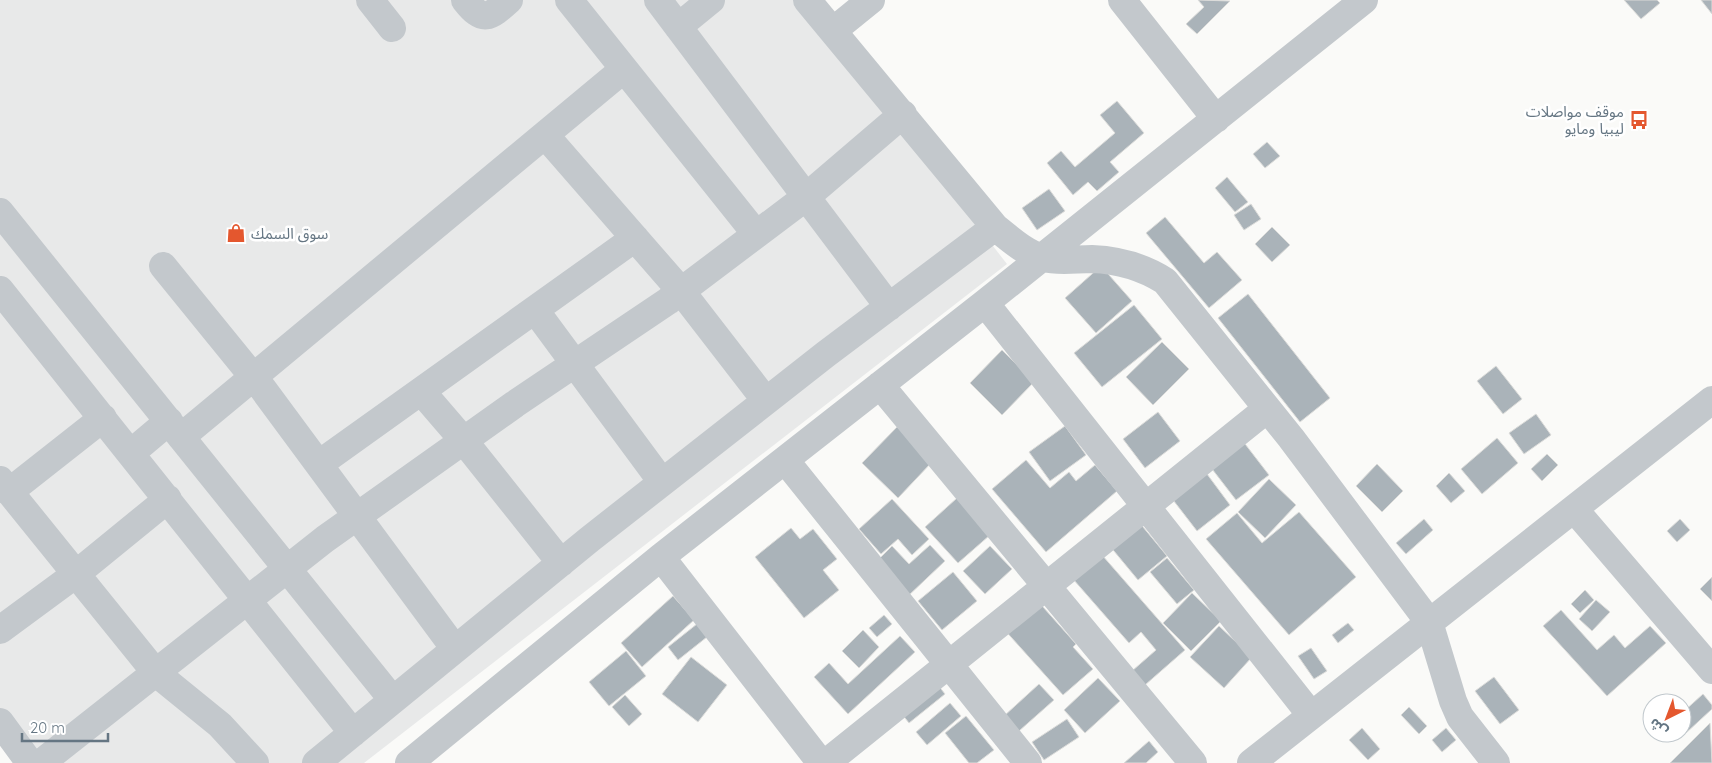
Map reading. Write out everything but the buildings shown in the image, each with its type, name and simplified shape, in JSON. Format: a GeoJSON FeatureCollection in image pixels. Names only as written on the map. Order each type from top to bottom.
{"type":"FeatureCollection","features":[{"type":"Feature","properties":{"kind":"street"},"geometry":{"type":"LineString","coordinates":[[370,0],[392,28]]}},
{"type":"Feature","properties":{"kind":"street"},"geometry":{"type":"LineString","coordinates":[[465,0],[476,14],[483,17],[491,15],[510,0]]}},
{"type":"Feature","properties":{"kind":"street"},"geometry":{"type":"LineString","coordinates":[[569,0],[756,234]]}},
{"type":"Feature","properties":{"kind":"street"},"geometry":{"type":"LineString","coordinates":[[658,0],[889,307]]}},
{"type":"Feature","properties":{"kind":"street"},"geometry":{"type":"LineString","coordinates":[[678,27],[711,0]]}},
{"type":"Feature","properties":{"kind":"street"},"geometry":{"type":"LineString","coordinates":[[807,0],[834,30],[995,227],[1017,245],[1042,258],[1092,259],[1124,263],[1154,274],[1165,281],[1266,408],[1430,622],[1456,709],[1496,763]]}},
{"type":"Feature","properties":{"kind":"street"},"geometry":{"type":"LineString","coordinates":[[834,30],[871,0]]}},
{"type":"Feature","properties":{"kind":"street"},"geometry":{"type":"LineString","coordinates":[[1122,0],[1216,119]]}},
{"type":"Feature","properties":{"kind":"street"},"geometry":{"type":"LineString","coordinates":[[419,760],[661,557],[1042,258],[1364,0]]}},
{"type":"Feature","properties":{"kind":"street"},"geometry":{"type":"LineString","coordinates":[[131,454],[175,429],[254,378],[624,69]]}},
{"type":"Feature","properties":{"kind":"street"},"geometry":{"type":"LineString","coordinates":[[41,763],[287,568],[358,515],[681,291],[806,197],[903,114]]}},
{"type":"Feature","properties":{"kind":"street"},"geometry":{"type":"LineString","coordinates":[[545,135],[681,291],[766,401]]}},
{"type":"Feature","properties":{"kind":"street"},"geometry":{"type":"LineString","coordinates":[[0,212],[392,699]]}},
{"type":"Feature","properties":{"kind":"street"},"geometry":{"type":"LineString","coordinates":[[316,763],[392,699],[662,482],[995,227]]}},
{"type":"Feature","properties":{"kind":"street"},"geometry":{"type":"LineString","coordinates":[[320,464],[635,238]]}},
{"type":"Feature","properties":{"kind":"street"},"geometry":{"type":"LineString","coordinates":[[163,266],[254,378],[320,464],[455,649]]}},
{"type":"Feature","properties":{"kind":"street"},"geometry":{"type":"LineString","coordinates":[[0,290],[353,733]]}},
{"type":"Feature","properties":{"kind":"street"},"geometry":{"type":"LineString","coordinates":[[985,303],[1312,715]]}},
{"type":"Feature","properties":{"kind":"street"},"geometry":{"type":"LineString","coordinates":[[535,310],[662,482]]}},
{"type":"Feature","properties":{"kind":"street"},"geometry":{"type":"LineString","coordinates":[[880,386],[1193,763]]}},
{"type":"Feature","properties":{"kind":"street"},"geometry":{"type":"LineString","coordinates":[[421,391],[464,440],[561,562]]}},
{"type":"Feature","properties":{"kind":"street"},"geometry":{"type":"LineString","coordinates":[[1251,763],[1712,400]]}},
{"type":"Feature","properties":{"kind":"street"},"geometry":{"type":"LineString","coordinates":[[826,763],[950,665],[1266,408]]}},
{"type":"Feature","properties":{"kind":"street"},"geometry":{"type":"LineString","coordinates":[[103,418],[5,486],[156,673],[220,725],[255,763]]}},
{"type":"Feature","properties":{"kind":"street"},"geometry":{"type":"LineString","coordinates":[[784,460],[1028,763]]}},
{"type":"Feature","properties":{"kind":"street"},"geometry":{"type":"LineString","coordinates":[[0,630],[76,574],[168,499]]}},
{"type":"Feature","properties":{"kind":"street"},"geometry":{"type":"LineString","coordinates":[[1574,508],[1712,670]]}},
{"type":"Feature","properties":{"kind":"street"},"geometry":{"type":"LineString","coordinates":[[661,557],[822,763]]}},
{"type":"Feature","properties":{"kind":"street"},"geometry":{"type":"LineString","coordinates":[[0,722],[30,763]]}},
{"type":"Feature","properties":{"kind":"shaded area"},"geometry":{"type":"Polygon","coordinates":[[[0,0],[801,0],[1007,264],[364,763],[35,763],[0,717],[0,0]]]}},
{"type":"Feature","properties":{"kind":"place","name":"موقف مواصلات ليبيا ومايو"},"geometry":{"type":"Point","coordinates":[1639,120]}},
{"type":"Feature","properties":{"kind":"place","name":"سوق السمك"},"geometry":{"type":"Point","coordinates":[236,233]}}]}
